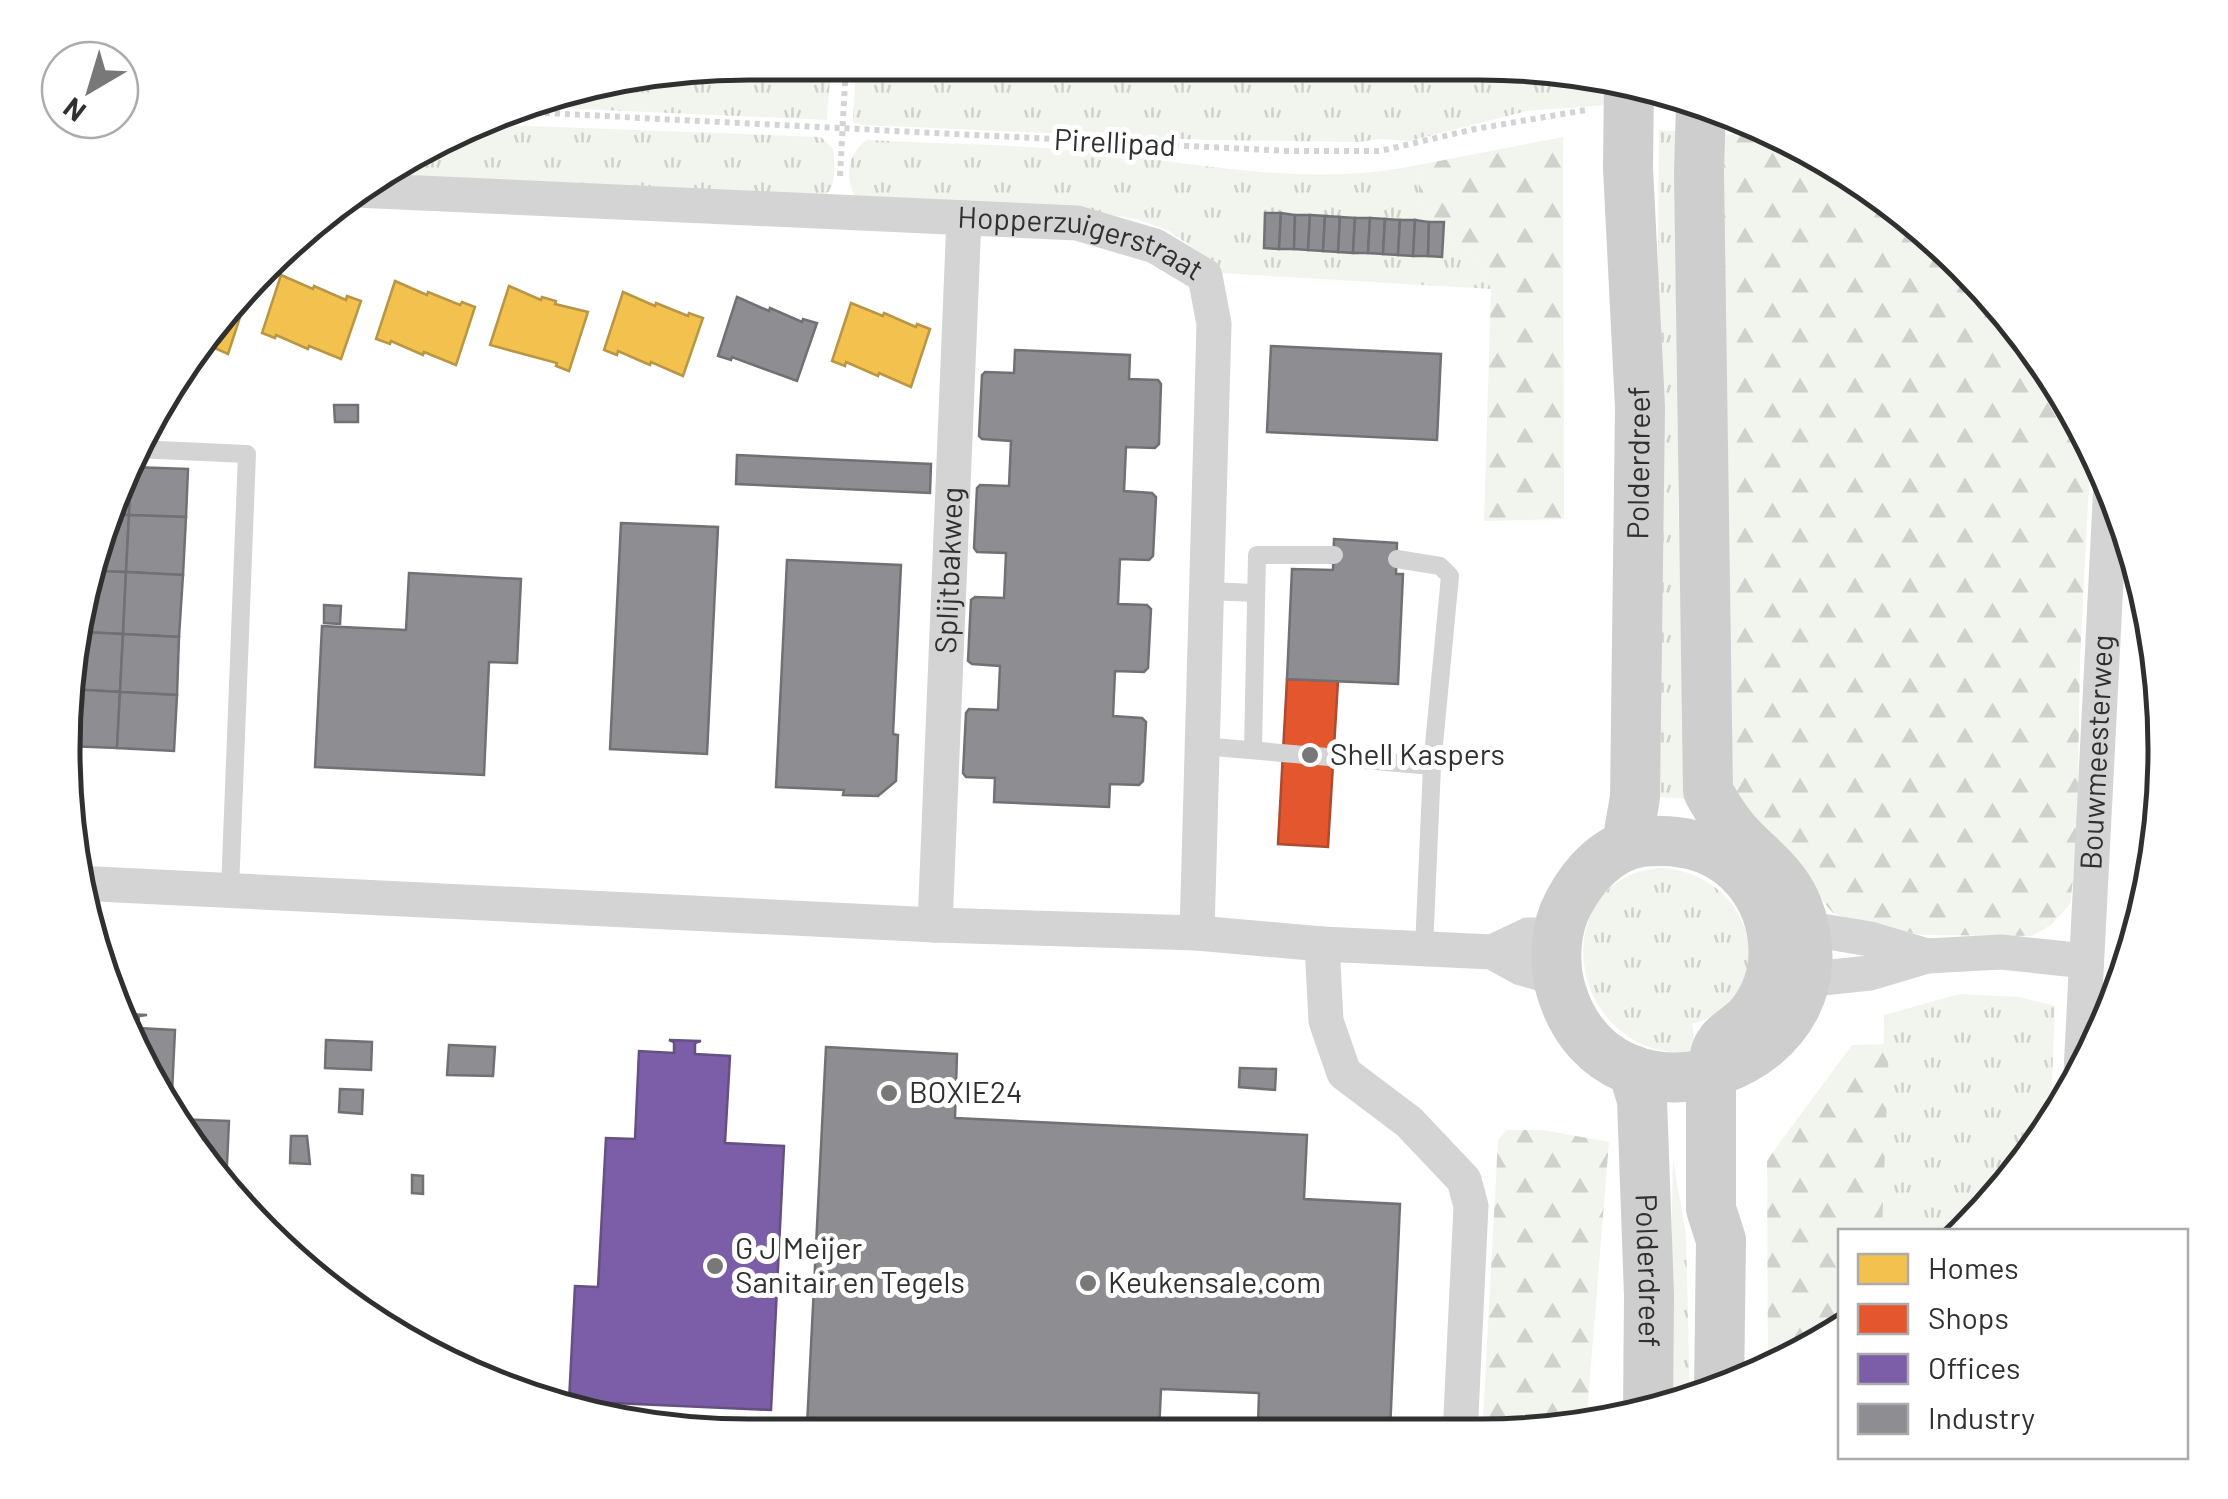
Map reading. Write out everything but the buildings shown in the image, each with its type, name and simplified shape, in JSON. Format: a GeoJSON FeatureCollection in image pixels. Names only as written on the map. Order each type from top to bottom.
{"type":"FeatureCollection","features":[{"type":"Feature","properties":{"kind":"main road","name":"Polderdreef"},"geometry":{"type":"LineString","coordinates":[[1611,96],[1628,168],[1640,407],[1635,798],[1627,844]]}},
{"type":"Feature","properties":{"kind":"main road"},"geometry":{"type":"LineString","coordinates":[[1700,118],[1708,791],[1722,815],[1782,879],[1796,902],[1765,993],[1746,1021],[1720,1043],[1722,1070],[1712,1209],[1721,1240],[1720,1373]]}},
{"type":"Feature","properties":{"kind":"main road"},"geometry":{"type":"LineString","coordinates":[[1673,841],[1717,854],[1752,884],[1788,927],[1806,954],[1803,980],[1794,1008],[1778,1033],[1757,1054],[1698,1077],[1666,1078],[1633,1070],[1611,1058],[1576,1024],[1557,956],[1566,906],[1581,881],[1602,860],[1627,844],[1673,841]]}},
{"type":"Feature","properties":{"kind":"main road","name":"Polderdreef"},"geometry":{"type":"LineString","coordinates":[[1633,1070],[1642,1100],[1648,1397]]}},
{"type":"Feature","properties":{"kind":"street","name":"Hopperzuigerstraat"},"geometry":{"type":"LineString","coordinates":[[381,191],[1077,223],[1155,246],[1205,276],[1214,324],[1197,933]]}},
{"type":"Feature","properties":{"kind":"street","name":"Splijtbakweg"},"geometry":{"type":"LineString","coordinates":[[935,925],[964,218]]}},
{"type":"Feature","properties":{"kind":"street","name":"Bouwmeesterweg"},"geometry":{"type":"LineString","coordinates":[[2083,1038],[2109,525]]}},
{"type":"Feature","properties":{"kind":"street"},"geometry":{"type":"LineString","coordinates":[[94,885],[935,925],[1197,933],[1492,952],[1528,935],[1557,956]]}},
{"type":"Feature","properties":{"kind":"street"},"geometry":{"type":"LineString","coordinates":[[1788,927],[1870,939],[1927,956]]}},
{"type":"Feature","properties":{"kind":"street"},"geometry":{"type":"LineString","coordinates":[[1322,944],[1326,1021],[1344,1073],[1409,1122],[1464,1180],[1472,1206],[1461,1419]]}},
{"type":"Feature","properties":{"kind":"street"},"geometry":{"type":"LineString","coordinates":[[1803,980],[1870,973],[1927,956],[2001,952],[2086,961]]}},
{"type":"Feature","properties":{"kind":"lane"},"geometry":{"type":"LineString","coordinates":[[151,450],[247,454],[230,890]]}},
{"type":"Feature","properties":{"kind":"lane"},"geometry":{"type":"LineString","coordinates":[[1252,750],[1258,555],[1334,555]]}},
{"type":"Feature","properties":{"kind":"lane"},"geometry":{"type":"LineString","coordinates":[[1397,559],[1440,566],[1450,576],[1432,766],[1424,948]]}},
{"type":"Feature","properties":{"kind":"lane"},"geometry":{"type":"LineString","coordinates":[[1206,591],[1256,593]]}},
{"type":"Feature","properties":{"kind":"lane"},"geometry":{"type":"LineString","coordinates":[[1202,746],[1432,766]]}},
{"type":"Feature","properties":{"kind":"path"},"geometry":{"type":"LineString","coordinates":[[838,212],[845,80]]}},
{"type":"Feature","properties":{"kind":"path","name":"Pirellipad"},"geometry":{"type":"LineString","coordinates":[[543,113],[1288,151],[1380,150],[1573,110],[1611,96]]}},
{"type":"Feature","properties":{"kind":"green space"},"geometry":{"type":"Polygon","coordinates":[[[830,80],[827,120],[560,108],[619,93],[706,81],[830,80]]]}},
{"type":"Feature","properties":{"kind":"green space"},"geometry":{"type":"Polygon","coordinates":[[[855,80],[1522,81],[1647,102],[1527,111],[1409,141],[1207,140],[853,122],[855,80]]]}},
{"type":"Feature","properties":{"kind":"green space"},"geometry":{"type":"Polygon","coordinates":[[[509,125],[821,137],[833,149],[835,167],[826,195],[406,175],[453,149],[509,125]]]}},
{"type":"Feature","properties":{"kind":"green space"},"geometry":{"type":"Polygon","coordinates":[[[1659,130],[1685,132],[1678,501],[1694,799],[1653,797],[1659,130]]]}},
{"type":"Feature","properties":{"kind":"green space"},"geometry":{"type":"Polygon","coordinates":[[[1738,132],[1775,149],[1850,193],[1886,218],[1952,276],[2010,342],[2035,378],[2089,476],[2080,657],[2077,847],[2070,904],[2051,925],[2032,936],[1924,935],[1865,925],[1833,913],[1734,799],[1722,553],[1713,134],[1738,132]]]}},
{"type":"Feature","properties":{"kind":"green space"},"geometry":{"type":"Polygon","coordinates":[[[1563,137],[1564,519],[1484,521],[1491,289],[1483,266],[1430,220],[1419,195],[1418,165],[1563,137]]]}},
{"type":"Feature","properties":{"kind":"green space"},"geometry":{"type":"Polygon","coordinates":[[[867,140],[1062,149],[1295,174],[1418,165],[1419,195],[1430,220],[1483,266],[1491,289],[1221,273],[1208,258],[1169,231],[1137,219],[1073,209],[855,196],[850,165],[867,140]]]}},
{"type":"Feature","properties":{"kind":"green space"},"geometry":{"type":"Polygon","coordinates":[[[1661,868],[1693,875],[1718,890],[1737,911],[1747,937],[1749,963],[1741,988],[1722,1009],[1692,1024],[1696,1053],[1651,1048],[1618,1028],[1595,1000],[1584,966],[1585,932],[1598,901],[1623,878],[1661,868]]]}},
{"type":"Feature","properties":{"kind":"green space"},"geometry":{"type":"Polygon","coordinates":[[[1960,994],[2019,997],[2055,1006],[2051,1095],[2010,1157],[1946,1229],[1882,1229],[1884,1015],[1960,994]]]}},
{"type":"Feature","properties":{"kind":"green space"},"geometry":{"type":"Polygon","coordinates":[[[1889,1044],[1882,1229],[1838,1229],[1838,1313],[1768,1353],[1767,1160],[1852,1045],[1889,1044]]]}},
{"type":"Feature","properties":{"kind":"green space"},"geometry":{"type":"Polygon","coordinates":[[[1506,1130],[1543,1130],[1609,1142],[1587,1410],[1483,1419],[1498,1140],[1506,1130]]]}},
{"type":"Feature","properties":{"kind":"green space"},"geometry":{"type":"Polygon","coordinates":[[[1673,1160],[1686,1234],[1690,1384],[1668,1391],[1673,1160]]]}},
{"type":"Feature","properties":{"kind":"place","name":"Shell Kaspers"},"geometry":{"type":"Point","coordinates":[1310,755]}},
{"type":"Feature","properties":{"kind":"place","name":"BOXIE24"},"geometry":{"type":"Point","coordinates":[889,1093]}},
{"type":"Feature","properties":{"kind":"place","name":"G J Meijer Sanitair en Tegels"},"geometry":{"type":"Point","coordinates":[715,1266]}},
{"type":"Feature","properties":{"kind":"place","name":"Keukensale.com"},"geometry":{"type":"Point","coordinates":[1088,1283]}}]}
